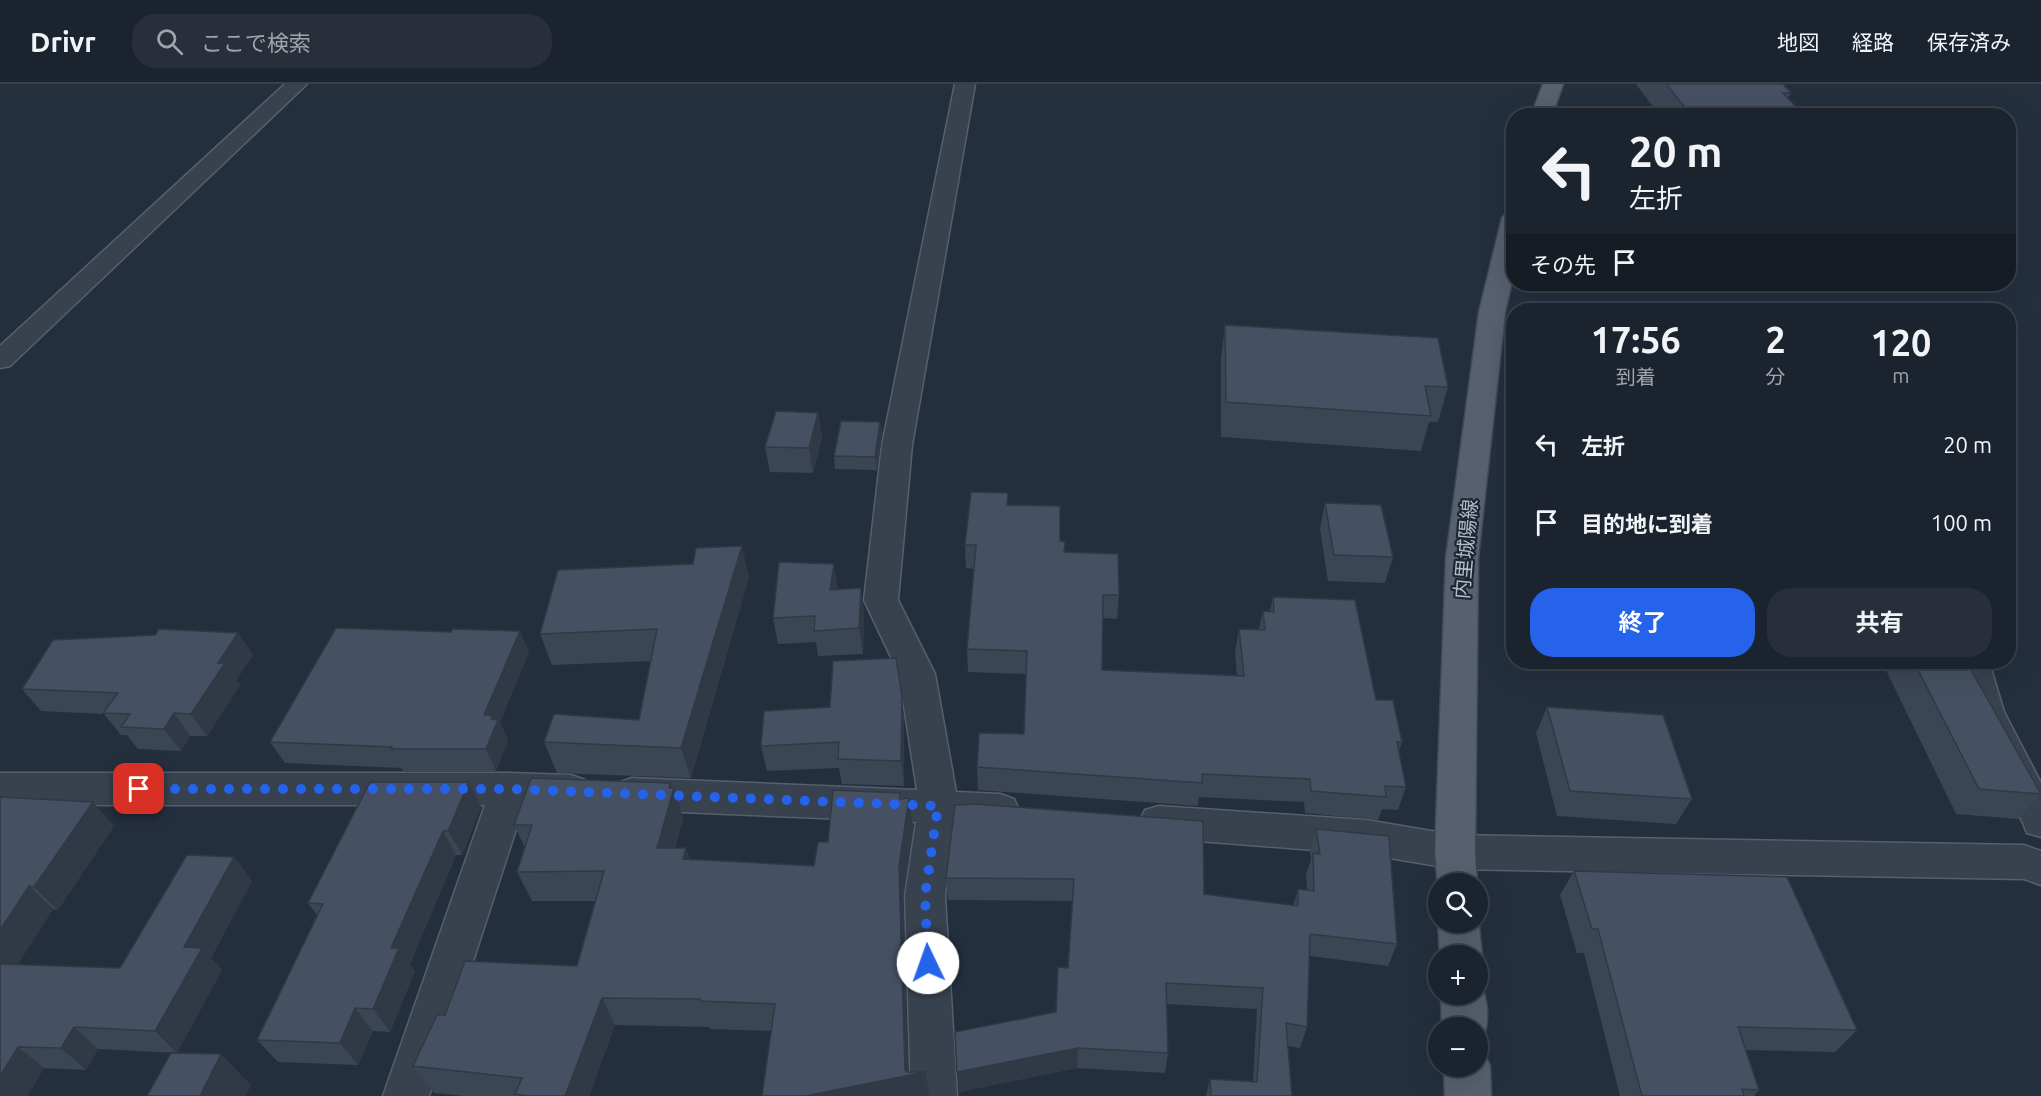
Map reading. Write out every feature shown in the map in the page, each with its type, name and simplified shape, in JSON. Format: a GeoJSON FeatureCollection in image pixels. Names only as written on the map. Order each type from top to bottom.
{"type":"FeatureCollection","features":[{"type":"Feature","properties":{"kind":"main road"},"geometry":{"type":"LineString","coordinates":[[1544,108],[1553,84]]}},
{"type":"Feature","properties":{"kind":"main road","name":"内里城陽線"},"geometry":{"type":"LineString","coordinates":[[1456,868],[1462,558],[1492,312],[1506,252]]}},
{"type":"Feature","properties":{"kind":"main road"},"geometry":{"type":"LineString","coordinates":[[1467,1077],[1468,1096]]}},
{"type":"Feature","properties":{"kind":"street"},"geometry":{"type":"LineString","coordinates":[[0,360],[297,84]]}},
{"type":"Feature","properties":{"kind":"street"},"geometry":{"type":"LineString","coordinates":[[934,1096],[925,896],[938,806],[934,769],[917,674],[881,600],[897,445],[965,84]]}},
{"type":"Feature","properties":{"kind":"street"},"geometry":{"type":"LineString","coordinates":[[1974,669],[1986,712],[2041,821]]}},
{"type":"Feature","properties":{"kind":"street"},"geometry":{"type":"LineString","coordinates":[[0,789],[510,789],[938,806],[1033,813]]}},
{"type":"Feature","properties":{"kind":"street"},"geometry":{"type":"LineString","coordinates":[[406,1096],[510,789]]}},
{"type":"Feature","properties":{"kind":"street"},"geometry":{"type":"LineString","coordinates":[[1128,819],[1366,837],[1456,868],[2035,861]]}},
{"type":"Feature","properties":{"kind":"building"},"geometry":{"type":"Polygon","coordinates":[[[1666,84],[1783,84],[1791,93],[1783,93],[1797,108],[1686,108],[1666,84]]]}},
{"type":"Feature","properties":{"kind":"building"},"geometry":{"type":"Polygon","coordinates":[[[1225,325],[1438,338],[1448,387],[1425,386],[1431,416],[1226,402],[1225,325]]]}},
{"type":"Feature","properties":{"kind":"building"},"geometry":{"type":"Polygon","coordinates":[[[776,411],[818,413],[809,448],[765,447],[776,411]]]}},
{"type":"Feature","properties":{"kind":"building"},"geometry":{"type":"Polygon","coordinates":[[[841,421],[880,422],[875,457],[834,456],[841,421]]]}},
{"type":"Feature","properties":{"kind":"building"},"geometry":{"type":"Polygon","coordinates":[[[971,492],[1008,493],[1007,505],[1060,506],[1060,541],[1065,542],[1064,552],[1118,554],[1119,595],[1103,595],[1102,670],[1244,676],[1239,629],[1265,630],[1263,611],[1274,612],[1273,597],[1355,600],[1376,700],[1393,700],[1402,742],[1397,742],[1406,787],[1385,786],[1386,797],[1311,791],[1310,779],[1202,774],[1202,783],[977,767],[979,733],[1024,734],[1027,651],[967,649],[976,545],[965,545],[971,492]]]}},
{"type":"Feature","properties":{"kind":"building"},"geometry":{"type":"Polygon","coordinates":[[[1325,503],[1381,505],[1393,557],[1334,555],[1325,503]]]}},
{"type":"Feature","properties":{"kind":"building"},"geometry":{"type":"Polygon","coordinates":[[[742,546],[681,748],[544,742],[554,714],[639,720],[657,629],[540,634],[558,570],[693,564],[696,548],[742,546]]]}},
{"type":"Feature","properties":{"kind":"building"},"geometry":{"type":"Polygon","coordinates":[[[779,562],[834,564],[830,590],[861,588],[859,628],[814,631],[815,616],[773,618],[779,562]]]}},
{"type":"Feature","properties":{"kind":"building"},"geometry":{"type":"Polygon","coordinates":[[[336,628],[451,632],[453,629],[520,631],[484,715],[492,715],[491,719],[498,720],[486,749],[391,749],[392,747],[270,742],[336,628]]]}},
{"type":"Feature","properties":{"kind":"building"},"geometry":{"type":"Polygon","coordinates":[[[159,629],[238,633],[218,663],[225,663],[191,714],[174,713],[164,729],[121,727],[130,714],[103,713],[118,693],[22,689],[53,640],[155,635],[159,629]]]}},
{"type":"Feature","properties":{"kind":"building"},"geometry":{"type":"Polygon","coordinates":[[[896,658],[902,696],[901,761],[838,759],[839,742],[761,746],[764,711],[830,707],[833,661],[896,658]]]}},
{"type":"Feature","properties":{"kind":"building"},"geometry":{"type":"Polygon","coordinates":[[[1918,669],[1971,669],[2041,794],[1979,789],[1918,669]]]}},
{"type":"Feature","properties":{"kind":"building"},"geometry":{"type":"Polygon","coordinates":[[[1547,707],[1663,715],[1692,799],[1570,791],[1547,707]]]}},
{"type":"Feature","properties":{"kind":"building"},"geometry":{"type":"Polygon","coordinates":[[[531,778],[670,783],[669,788],[674,788],[657,848],[686,848],[683,859],[814,866],[818,842],[828,842],[833,790],[900,793],[900,799],[909,798],[899,867],[905,1070],[907,1072],[926,1072],[805,1096],[762,1096],[775,1004],[700,1001],[700,999],[602,998],[565,1096],[515,1094],[522,1078],[413,1066],[437,1015],[445,1015],[465,961],[577,966],[604,871],[517,872],[532,825],[514,825],[531,778]]]}},
{"type":"Feature","properties":{"kind":"building"},"geometry":{"type":"Polygon","coordinates":[[[370,782],[469,782],[448,831],[443,831],[391,948],[399,948],[373,1009],[355,1008],[340,1043],[257,1040],[323,904],[308,903],[370,782]]]}},
{"type":"Feature","properties":{"kind":"building"},"geometry":{"type":"Polygon","coordinates":[[[0,797],[93,802],[34,887],[29,886],[0,930],[0,797]]]}},
{"type":"Feature","properties":{"kind":"building"},"geometry":{"type":"Polygon","coordinates":[[[975,804],[1203,821],[1204,894],[1298,906],[1298,889],[1314,891],[1313,853],[1320,854],[1316,829],[1389,836],[1397,944],[1310,934],[1307,1027],[1286,1023],[1292,1096],[1211,1096],[1210,1079],[1257,1082],[1263,988],[1166,983],[1168,1053],[1078,1048],[957,1072],[955,1032],[1056,1012],[1058,967],[1068,968],[1074,879],[946,878],[955,805],[975,804]]]}},
{"type":"Feature","properties":{"kind":"building"},"geometry":{"type":"Polygon","coordinates":[[[187,855],[234,857],[184,947],[202,948],[155,1031],[74,1027],[61,1048],[18,1047],[0,1076],[0,964],[120,968],[187,855]]]}},
{"type":"Feature","properties":{"kind":"building"},"geometry":{"type":"Polygon","coordinates":[[[1574,871],[1787,877],[1857,1030],[1738,1027],[1759,1090],[1742,1089],[1744,1096],[1642,1096],[1598,929],[1592,929],[1574,871]]]}},
{"type":"Feature","properties":{"kind":"building"},"geometry":{"type":"Polygon","coordinates":[[[171,1053],[221,1054],[200,1096],[147,1096],[171,1053]]]}},
{"type":"Feature","properties":{"kind":"route"},"geometry":{"type":"LineString","coordinates":[[139,789],[510,789],[938,806],[925,896],[928,963]]}}]}
